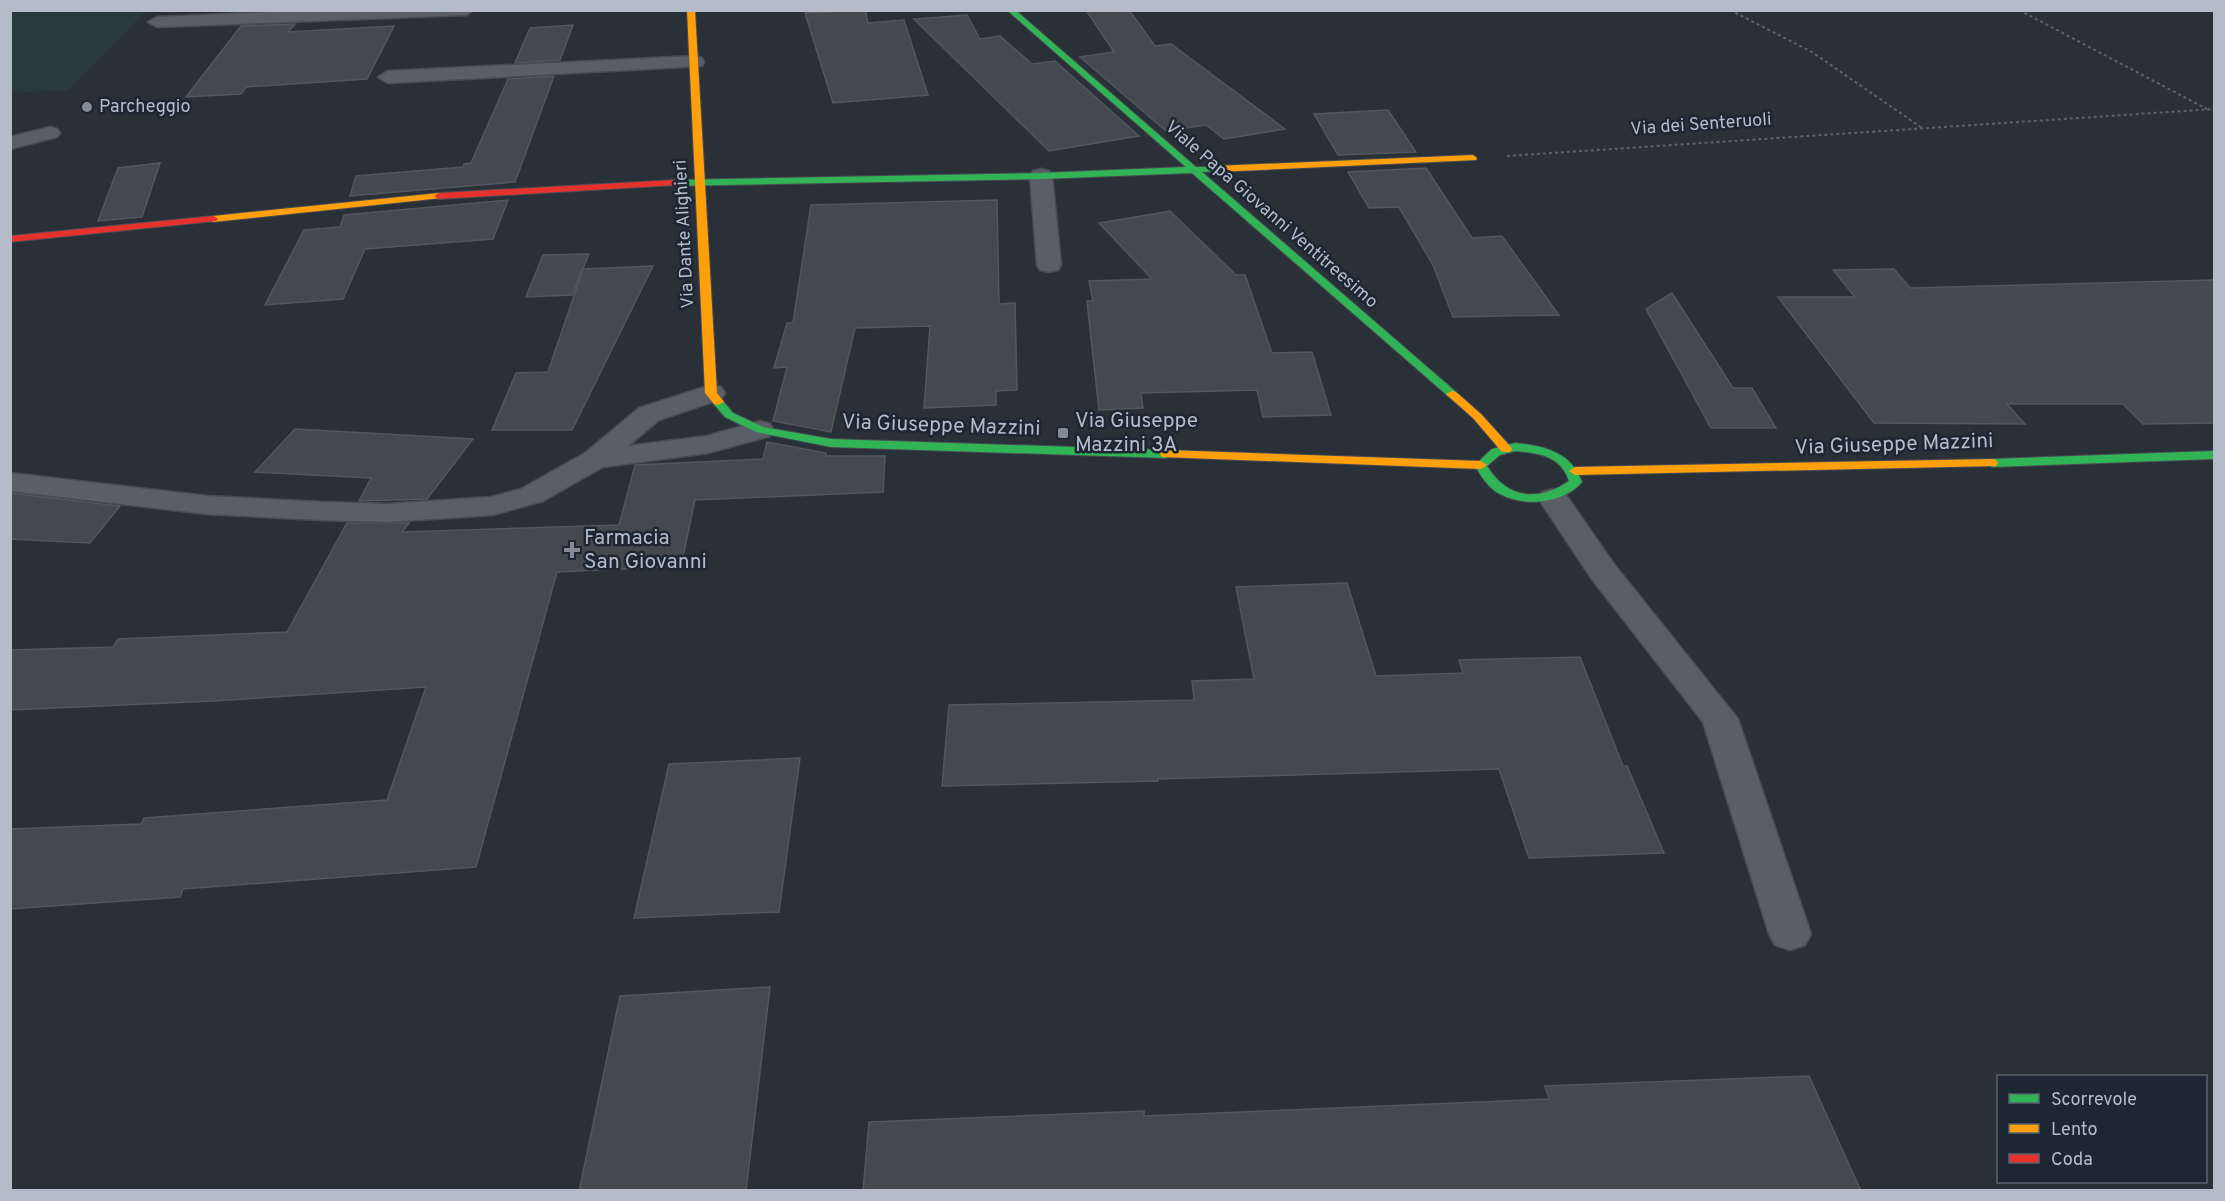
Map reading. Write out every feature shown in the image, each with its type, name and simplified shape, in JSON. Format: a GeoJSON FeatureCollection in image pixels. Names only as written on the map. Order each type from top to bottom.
{"type":"FeatureCollection","features":[{"type":"Feature","properties":{"kind":"street"},"geometry":{"type":"LineString","coordinates":[[157,22],[466,10]]}},
{"type":"Feature","properties":{"kind":"street","name":"Via Dante Alighieri"},"geometry":{"type":"LineString","coordinates":[[691,10],[711,393]]}},
{"type":"Feature","properties":{"kind":"street","name":"Viale Papa Giovanni Ventitreesimo"},"geometry":{"type":"LineString","coordinates":[[1010,10],[1477,417],[1506,449]]}},
{"type":"Feature","properties":{"kind":"street"},"geometry":{"type":"LineString","coordinates":[[388,77],[695,62]]}},
{"type":"Feature","properties":{"kind":"street"},"geometry":{"type":"LineString","coordinates":[[10,143],[50,133]]}},
{"type":"Feature","properties":{"kind":"street"},"geometry":{"type":"LineString","coordinates":[[10,239],[470,193],[701,182],[1041,176],[1473,158]]}},
{"type":"Feature","properties":{"kind":"street"},"geometry":{"type":"LineString","coordinates":[[1041,176],[1049,265]]}},
{"type":"Feature","properties":{"kind":"street"},"geometry":{"type":"LineString","coordinates":[[10,482],[136,495],[207,506],[387,513],[493,506],[532,495],[595,459],[649,414],[711,393],[729,415],[760,430]]}},
{"type":"Feature","properties":{"kind":"street"},"geometry":{"type":"LineString","coordinates":[[595,459],[708,444],[760,430]]}},
{"type":"Feature","properties":{"kind":"street","name":"Via Giuseppe Mazzini"},"geometry":{"type":"LineString","coordinates":[[760,430],[831,443],[1481,465]]}},
{"type":"Feature","properties":{"kind":"street"},"geometry":{"type":"LineString","coordinates":[[1506,449],[1534,449],[1552,453],[1566,461],[1575,471],[1576,482],[1569,492],[1553,498],[1533,499],[1511,495],[1493,487],[1483,476],[1481,465],[1487,456],[1506,449]]}},
{"type":"Feature","properties":{"kind":"street","name":"Via Giuseppe Mazzini"},"geometry":{"type":"LineString","coordinates":[[1575,471],[1617,473],[1826,469],[2214,455]]}},
{"type":"Feature","properties":{"kind":"street"},"geometry":{"type":"LineString","coordinates":[[1553,498],[1602,571],[1720,719],[1790,933]]}},
{"type":"Feature","properties":{"kind":"path"},"geometry":{"type":"LineString","coordinates":[[1730,10],[1812,52],[1922,129]]}},
{"type":"Feature","properties":{"kind":"path"},"geometry":{"type":"LineString","coordinates":[[2019,10],[2208,110]]}},
{"type":"Feature","properties":{"kind":"path","name":"Via dei Senteruoli"},"geometry":{"type":"LineString","coordinates":[[1473,158],[2214,109]]}},
{"type":"Feature","properties":{"kind":"green space"},"geometry":{"type":"Polygon","coordinates":[[[11,10],[146,11],[68,90],[11,93],[11,10]]]}},
{"type":"Feature","properties":{"kind":"building"},"geometry":{"type":"Polygon","coordinates":[[[865,10],[868,23],[904,20],[928,95],[833,103],[805,13],[865,10]]]}},
{"type":"Feature","properties":{"kind":"building"},"geometry":{"type":"Polygon","coordinates":[[[1086,10],[1129,10],[1155,46],[1171,44],[1285,129],[1224,139],[1206,125],[1166,131],[1080,57],[1114,52],[1086,10]]]}},
{"type":"Feature","properties":{"kind":"building"},"geometry":{"type":"Polygon","coordinates":[[[967,15],[980,39],[1000,36],[1032,64],[1055,61],[1139,136],[1049,151],[914,19],[967,15]]]}},
{"type":"Feature","properties":{"kind":"building"},"geometry":{"type":"Polygon","coordinates":[[[295,24],[288,32],[394,26],[367,79],[246,87],[241,94],[186,97],[241,26],[295,24]]]}},
{"type":"Feature","properties":{"kind":"building"},"geometry":{"type":"Polygon","coordinates":[[[573,25],[560,60],[515,63],[530,28],[573,25]]]}},
{"type":"Feature","properties":{"kind":"building"},"geometry":{"type":"Polygon","coordinates":[[[554,76],[515,182],[350,196],[356,176],[463,167],[464,164],[471,163],[508,79],[554,76]]]}},
{"type":"Feature","properties":{"kind":"building"},"geometry":{"type":"Polygon","coordinates":[[[1388,110],[1416,152],[1338,155],[1314,114],[1388,110]]]}},
{"type":"Feature","properties":{"kind":"building"},"geometry":{"type":"Polygon","coordinates":[[[160,163],[142,217],[98,221],[118,168],[160,163]]]}},
{"type":"Feature","properties":{"kind":"building"},"geometry":{"type":"Polygon","coordinates":[[[1426,168],[1472,238],[1502,236],[1559,315],[1453,317],[1433,265],[1399,207],[1369,208],[1348,172],[1426,168]]]}},
{"type":"Feature","properties":{"kind":"building"},"geometry":{"type":"Polygon","coordinates":[[[508,200],[493,239],[365,249],[343,299],[265,305],[304,230],[340,227],[344,215],[508,200]]]}},
{"type":"Feature","properties":{"kind":"building"},"geometry":{"type":"Polygon","coordinates":[[[997,200],[999,304],[1015,303],[1017,390],[996,391],[996,405],[924,408],[930,326],[855,328],[831,432],[773,421],[787,367],[774,368],[787,323],[793,323],[811,205],[997,200]]]}},
{"type":"Feature","properties":{"kind":"building"},"geometry":{"type":"Polygon","coordinates":[[[1170,211],[1236,275],[1245,275],[1272,353],[1312,352],[1331,415],[1263,417],[1257,390],[1141,393],[1143,408],[1099,410],[1087,301],[1093,301],[1089,281],[1152,279],[1099,223],[1170,211]]]}},
{"type":"Feature","properties":{"kind":"building"},"geometry":{"type":"Polygon","coordinates":[[[589,254],[572,295],[526,297],[543,255],[589,254]]]}},
{"type":"Feature","properties":{"kind":"building"},"geometry":{"type":"Polygon","coordinates":[[[653,266],[572,430],[492,430],[516,373],[548,372],[583,269],[653,266]]]}},
{"type":"Feature","properties":{"kind":"building"},"geometry":{"type":"Polygon","coordinates":[[[1894,269],[1910,288],[2214,280],[2214,423],[2143,424],[2123,404],[2007,404],[2025,424],[1874,423],[1778,297],[1855,297],[1833,270],[1894,269]]]}},
{"type":"Feature","properties":{"kind":"building"},"geometry":{"type":"Polygon","coordinates":[[[1672,293],[1733,388],[1752,388],[1776,428],[1711,428],[1646,309],[1672,293]]]}},
{"type":"Feature","properties":{"kind":"building"},"geometry":{"type":"Polygon","coordinates":[[[295,429],[473,439],[427,499],[359,501],[371,478],[255,472],[295,429]]]}},
{"type":"Feature","properties":{"kind":"building"},"geometry":{"type":"Polygon","coordinates":[[[767,442],[826,453],[826,456],[885,456],[883,492],[695,500],[681,566],[557,572],[476,867],[183,889],[180,897],[10,909],[10,829],[141,824],[144,818],[387,800],[426,687],[214,701],[10,710],[10,650],[113,647],[118,639],[287,632],[347,523],[409,523],[402,532],[619,525],[635,465],[763,459],[767,442]]]}},
{"type":"Feature","properties":{"kind":"building"},"geometry":{"type":"Polygon","coordinates":[[[10,493],[120,506],[90,543],[10,539],[10,493]]]}},
{"type":"Feature","properties":{"kind":"building"},"geometry":{"type":"Polygon","coordinates":[[[1347,583],[1376,676],[1463,673],[1459,660],[1580,657],[1623,766],[1627,766],[1664,853],[1529,858],[1499,769],[942,786],[949,705],[1194,700],[1192,681],[1254,679],[1236,587],[1347,583]]]}},
{"type":"Feature","properties":{"kind":"building"},"geometry":{"type":"Polygon","coordinates":[[[800,758],[779,912],[634,918],[669,764],[800,758]]]}},
{"type":"Feature","properties":{"kind":"building"},"geometry":{"type":"Polygon","coordinates":[[[770,987],[746,1191],[579,1191],[620,996],[770,987]]]}},
{"type":"Feature","properties":{"kind":"building"},"geometry":{"type":"Polygon","coordinates":[[[1809,1076],[1861,1191],[863,1191],[869,1122],[1144,1111],[1144,1116],[1549,1099],[1545,1086],[1809,1076]]]}},
{"type":"Feature","properties":{"kind":"traffic: fast"},"geometry":{"type":"LineString","coordinates":[[1010,10],[1452,394]]}},
{"type":"Feature","properties":{"kind":"traffic: fast"},"geometry":{"type":"LineString","coordinates":[[674,183],[1041,176],[1215,169]]}},
{"type":"Feature","properties":{"kind":"traffic: fast"},"geometry":{"type":"LineString","coordinates":[[718,402],[729,415],[760,430],[831,443],[1166,454]]}},
{"type":"Feature","properties":{"kind":"traffic: fast"},"geometry":{"type":"LineString","coordinates":[[1515,447],[1553,454],[1567,465],[1576,482],[1551,496],[1537,498],[1523,498],[1498,488],[1488,478],[1481,465],[1496,452],[1515,447]]}},
{"type":"Feature","properties":{"kind":"traffic: fast"},"geometry":{"type":"LineString","coordinates":[[1992,463],[2214,455]]}},
{"type":"Feature","properties":{"kind":"traffic: slow"},"geometry":{"type":"LineString","coordinates":[[691,10],[711,393],[718,402]]}},
{"type":"Feature","properties":{"kind":"traffic: slow"},"geometry":{"type":"LineString","coordinates":[[1215,169],[1473,158]]}},
{"type":"Feature","properties":{"kind":"traffic: slow"},"geometry":{"type":"LineString","coordinates":[[213,219],[439,196]]}},
{"type":"Feature","properties":{"kind":"traffic: slow"},"geometry":{"type":"LineString","coordinates":[[1452,394],[1477,416],[1506,449]]}},
{"type":"Feature","properties":{"kind":"traffic: slow"},"geometry":{"type":"LineString","coordinates":[[1166,454],[1481,465]]}},
{"type":"Feature","properties":{"kind":"traffic: slow"},"geometry":{"type":"LineString","coordinates":[[1575,471],[1992,463]]}},
{"type":"Feature","properties":{"kind":"traffic: jam"},"geometry":{"type":"LineString","coordinates":[[439,196],[674,183]]}},
{"type":"Feature","properties":{"kind":"traffic: jam"},"geometry":{"type":"LineString","coordinates":[[10,239],[213,219]]}},
{"type":"Feature","properties":{"kind":"place","name":"Parcheggio"},"geometry":{"type":"Point","coordinates":[87,107]}},
{"type":"Feature","properties":{"kind":"place","name":"Via Giuseppe Mazzini 3A"},"geometry":{"type":"Point","coordinates":[1063,433]}},
{"type":"Feature","properties":{"kind":"place","name":"Farmacia San Giovanni"},"geometry":{"type":"Point","coordinates":[572,550]}}]}
